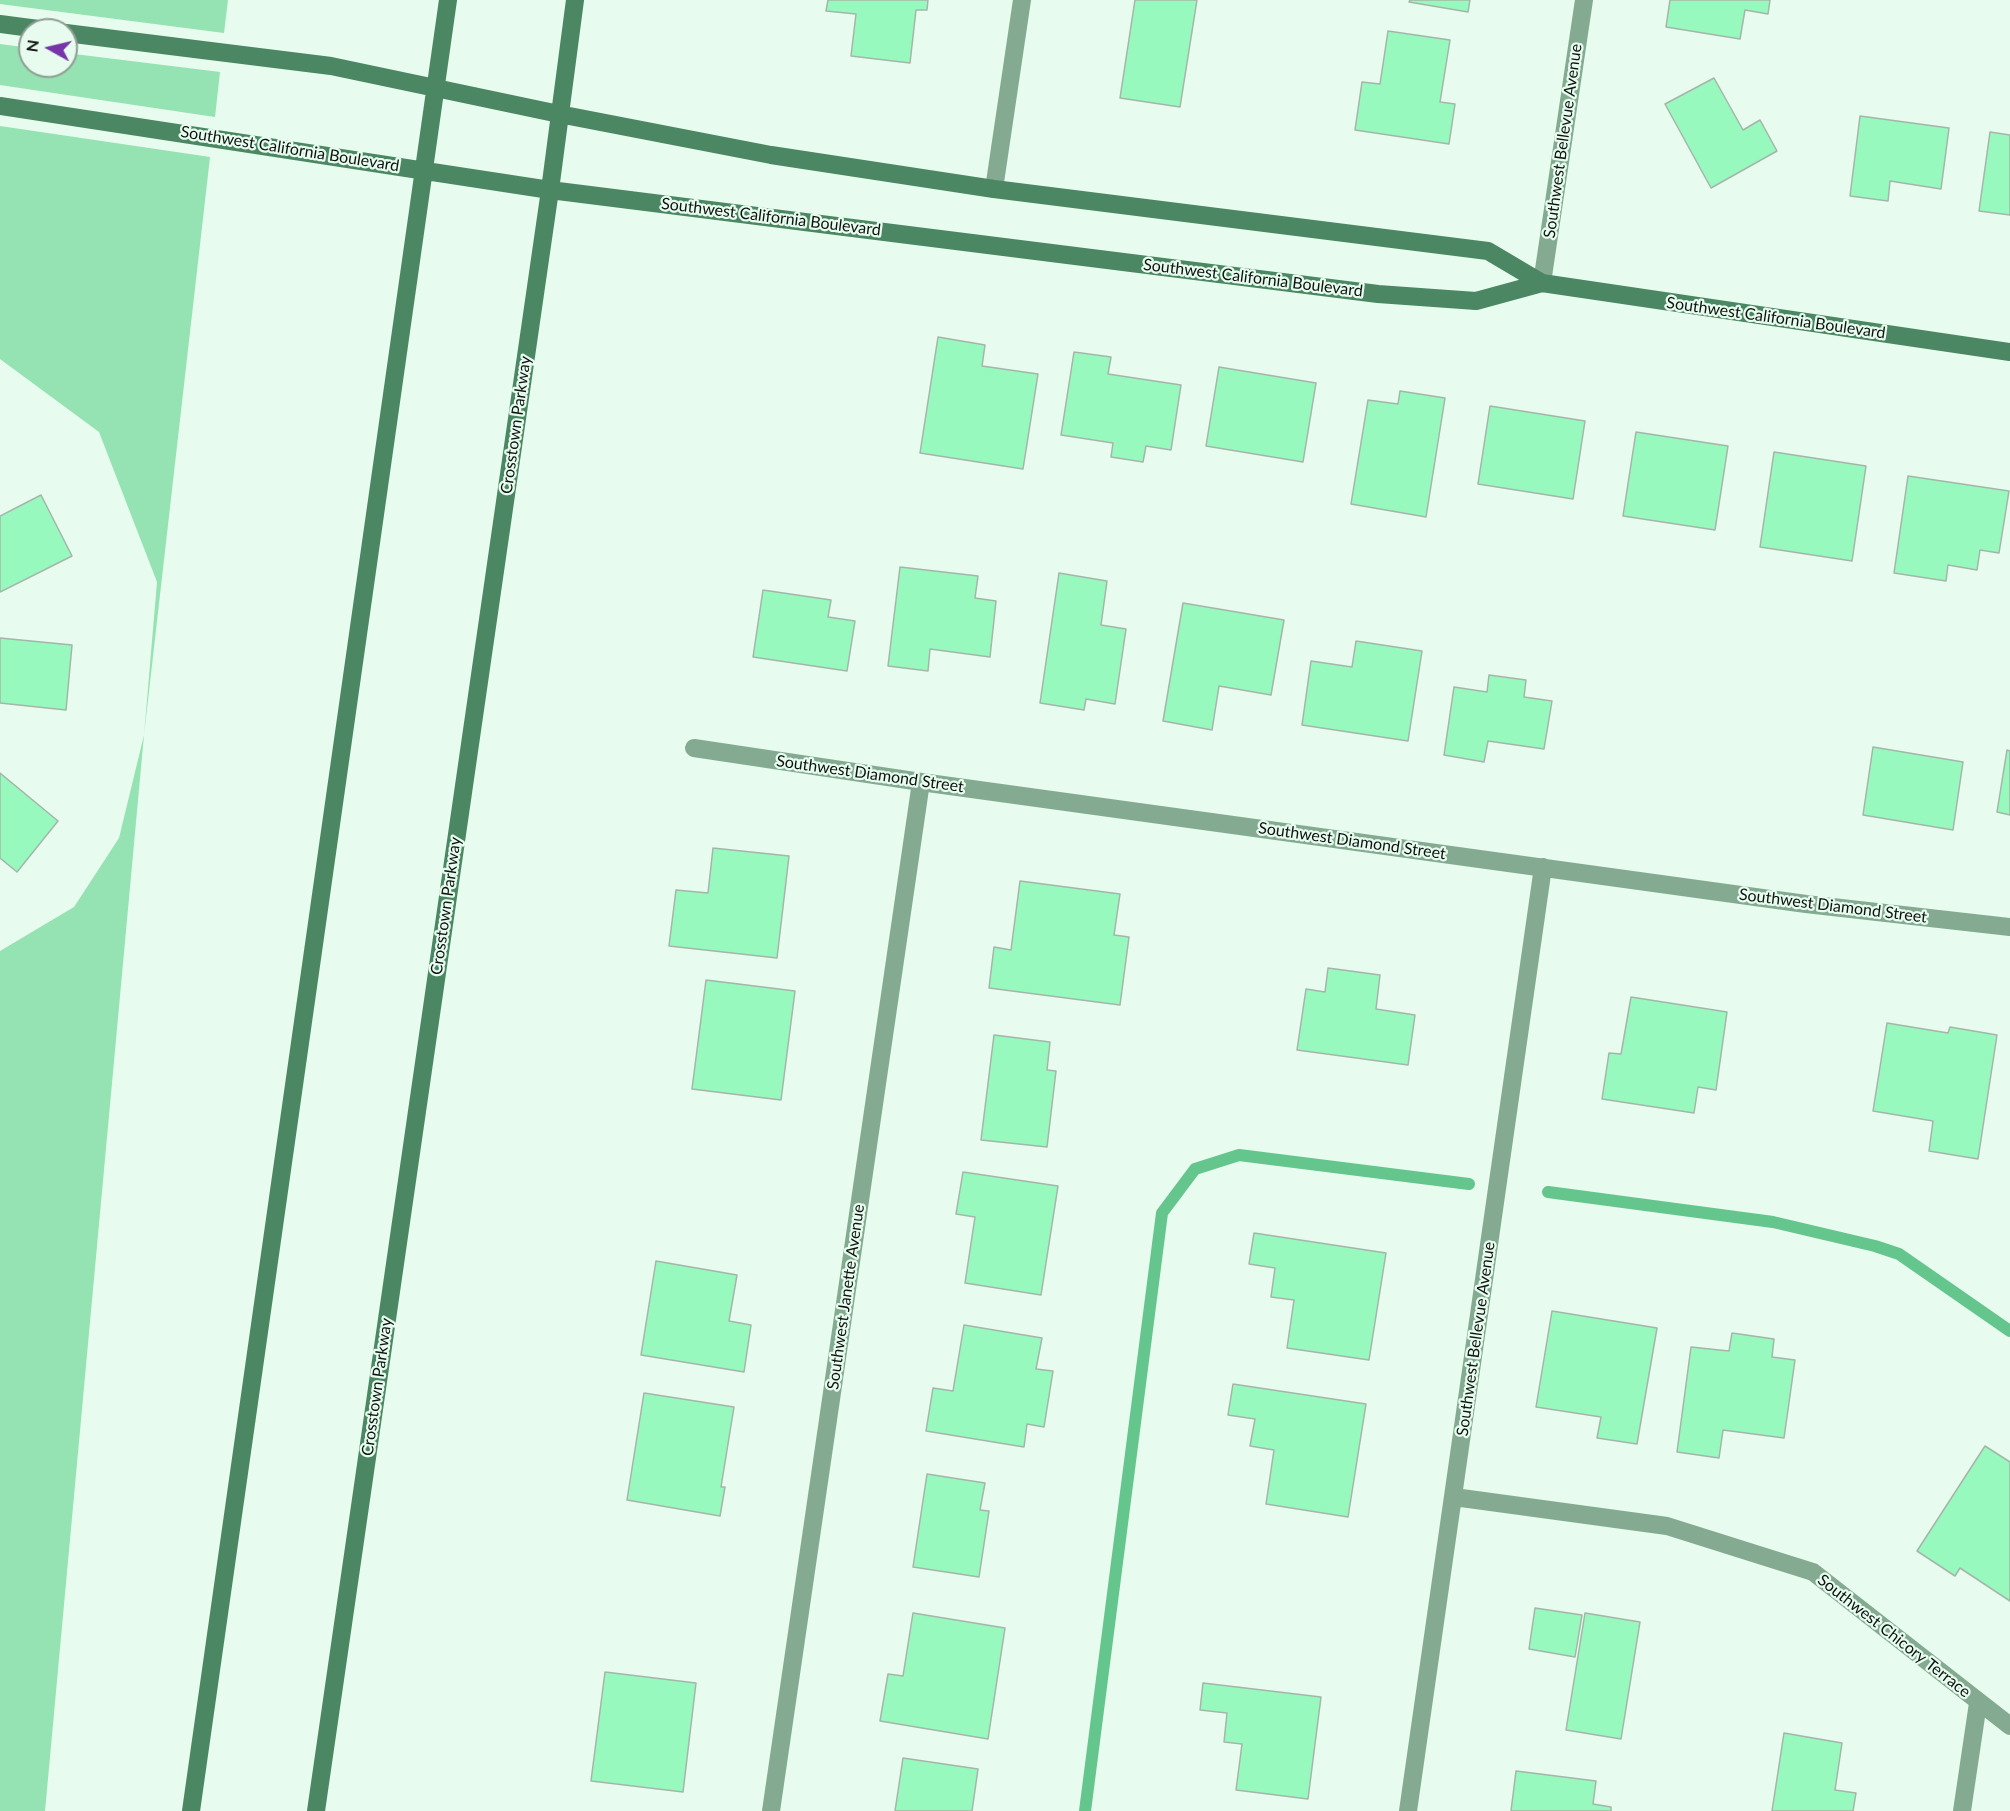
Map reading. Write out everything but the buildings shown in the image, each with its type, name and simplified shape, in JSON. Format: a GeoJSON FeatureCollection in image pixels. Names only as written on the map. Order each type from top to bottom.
{"type":"FeatureCollection","features":[{"type":"Feature","properties":{"kind":"main road"},"geometry":{"type":"LineString","coordinates":[[191,1811],[448,0]]}},
{"type":"Feature","properties":{"kind":"main road","name":"Crosstown Parkway"},"geometry":{"type":"LineString","coordinates":[[316,1811],[550,190],[575,0]]}},
{"type":"Feature","properties":{"kind":"main road"},"geometry":{"type":"LineString","coordinates":[[0,24],[18,26]]}},
{"type":"Feature","properties":{"kind":"main road","name":"Southwest California Boulevard"},"geometry":{"type":"LineString","coordinates":[[78,34],[330,66],[771,155],[994,189],[1488,251],[1542,283],[2010,352]]}},
{"type":"Feature","properties":{"kind":"main road","name":"Southwest California Boulevard"},"geometry":{"type":"LineString","coordinates":[[0,105],[550,190],[1378,294],[1476,302],[1542,283]]}},
{"type":"Feature","properties":{"kind":"street"},"geometry":{"type":"LineString","coordinates":[[994,189],[1022,0]]}},
{"type":"Feature","properties":{"kind":"street","name":"Southwest Bellevue Avenue"},"geometry":{"type":"LineString","coordinates":[[1542,283],[1584,0]]}},
{"type":"Feature","properties":{"kind":"street","name":"Southwest Diamond Street"},"geometry":{"type":"LineString","coordinates":[[694,748],[921,782],[1806,904],[2010,927]]}},
{"type":"Feature","properties":{"kind":"street","name":"Southwest Janette Avenue"},"geometry":{"type":"LineString","coordinates":[[771,1811],[921,782]]}},
{"type":"Feature","properties":{"kind":"street","name":"Southwest Bellevue Avenue"},"geometry":{"type":"LineString","coordinates":[[1408,1811],[1543,867]]}},
{"type":"Feature","properties":{"kind":"street","name":"Southwest Chicory Terrace"},"geometry":{"type":"LineString","coordinates":[[1454,1497],[1667,1526],[1813,1572],[2010,1726]]}},
{"type":"Feature","properties":{"kind":"street"},"geometry":{"type":"LineString","coordinates":[[1962,1811],[1978,1703]]}},
{"type":"Feature","properties":{"kind":"green space"},"geometry":{"type":"Polygon","coordinates":[[[0,0],[228,0],[224,33],[0,4],[0,0]]]}},
{"type":"Feature","properties":{"kind":"green space"},"geometry":{"type":"Polygon","coordinates":[[[0,44],[18,46],[18,78],[78,78],[78,54],[220,72],[215,117],[0,85],[0,44]]]}},
{"type":"Feature","properties":{"kind":"green space"},"geometry":{"type":"Polygon","coordinates":[[[0,126],[210,157],[144,735],[157,582],[99,432],[0,359],[0,126]]]}},
{"type":"Feature","properties":{"kind":"green space"},"geometry":{"type":"Polygon","coordinates":[[[144,735],[45,1811],[0,1811],[0,951],[74,907],[119,838],[144,735]]]}},
{"type":"Feature","properties":{"kind":"waterway"},"geometry":{"type":"LineString","coordinates":[[1085,1811],[1162,1213],[1195,1169],[1239,1155],[1469,1184]]}},
{"type":"Feature","properties":{"kind":"waterway"},"geometry":{"type":"LineString","coordinates":[[1548,1192],[1773,1222],[1875,1246],[1899,1254],[2010,1331]]}}]}
